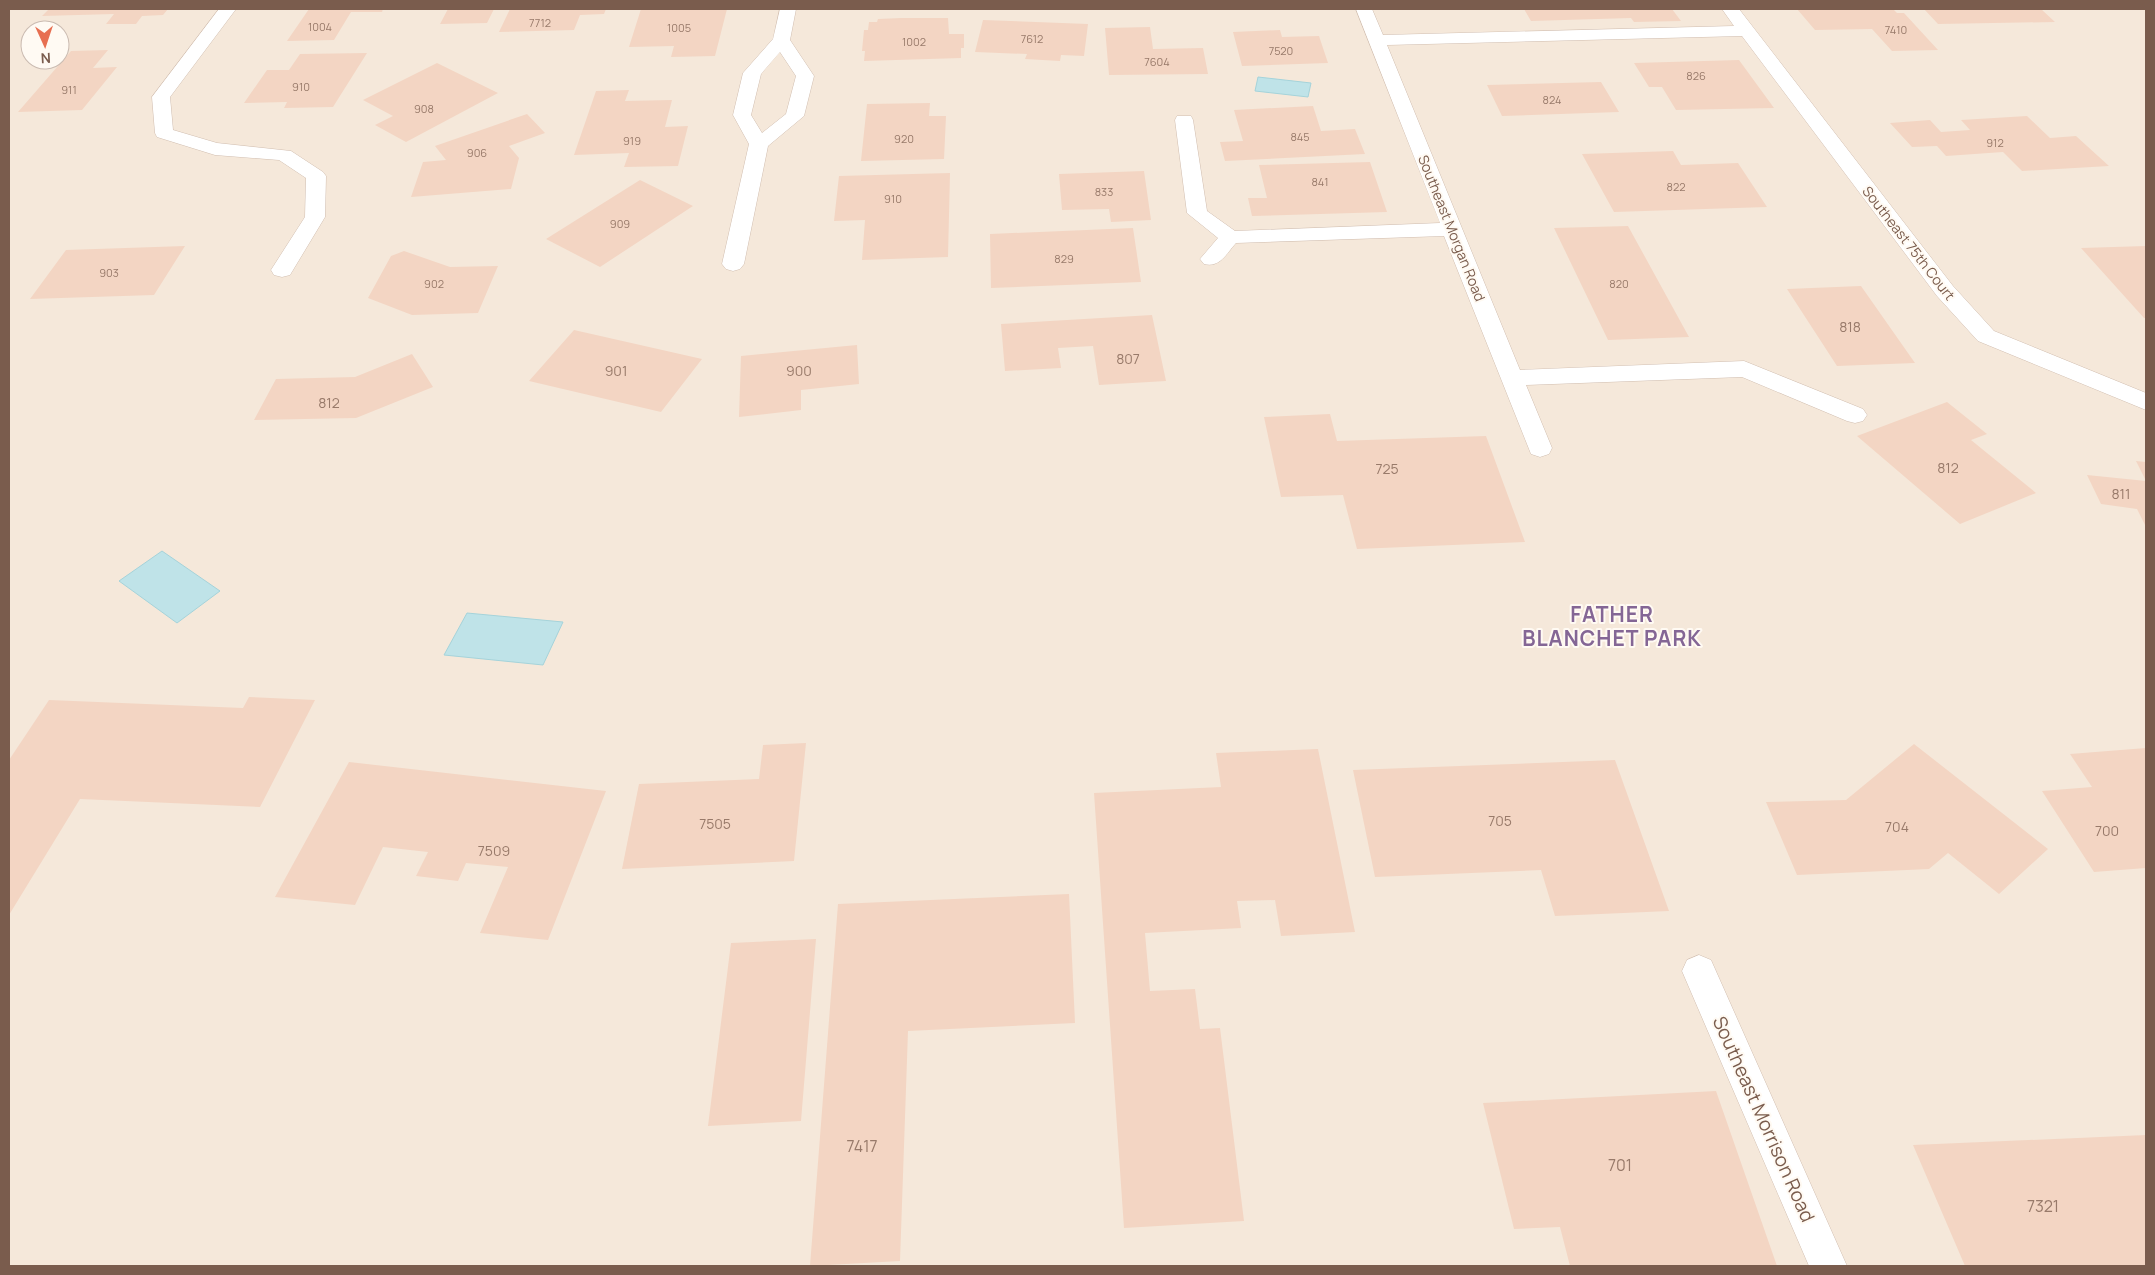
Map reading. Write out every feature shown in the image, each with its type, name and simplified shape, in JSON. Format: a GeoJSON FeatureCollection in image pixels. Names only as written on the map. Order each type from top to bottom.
{"type":"FeatureCollection","features":[{"type":"Feature","properties":{"kind":"street"},"geometry":{"type":"LineString","coordinates":[[228,9],[161,97],[164,133],[215,149],[284,155],[316,176],[315,217],[282,270]]}},
{"type":"Feature","properties":{"kind":"street"},"geometry":{"type":"LineString","coordinates":[[759,144],[742,115],[752,72],[781,40],[788,9]]}},
{"type":"Feature","properties":{"kind":"street","name":"Southeast Morgan Road"},"geometry":{"type":"LineString","coordinates":[[1364,9],[1540,448]]}},
{"type":"Feature","properties":{"kind":"street","name":"Southeast 75th Court"},"geometry":{"type":"LineString","coordinates":[[1730,9],[1945,291],[1986,336],[2146,402]]}},
{"type":"Feature","properties":{"kind":"street"},"geometry":{"type":"LineString","coordinates":[[1377,40],[1748,31]]}},
{"type":"Feature","properties":{"kind":"street"},"geometry":{"type":"LineString","coordinates":[[733,264],[759,144],[795,116],[805,76],[781,40]]}},
{"type":"Feature","properties":{"kind":"street"},"geometry":{"type":"LineString","coordinates":[[1184,120],[1197,213],[1230,237],[1453,230]]}},
{"type":"Feature","properties":{"kind":"street"},"geometry":{"type":"LineString","coordinates":[[1211,259],[1230,237]]}},
{"type":"Feature","properties":{"kind":"street"},"geometry":{"type":"LineString","coordinates":[[1512,378],[1744,369],[1855,415]]}},
{"type":"Feature","properties":{"kind":"street","name":"Southeast Morrison Road"},"geometry":{"type":"LineString","coordinates":[[1699,971],[1828,1266]]}},
{"type":"Feature","properties":{"kind":"shaded area"},"geometry":{"type":"Polygon","coordinates":[[[9,9],[2146,9],[2146,1266],[9,1266],[9,9]]]}},
{"type":"Feature","properties":{"kind":"water"},"geometry":{"type":"Polygon","coordinates":[[[1258,77],[1311,83],[1308,97],[1255,91],[1258,77]]]}},
{"type":"Feature","properties":{"kind":"water"},"geometry":{"type":"Polygon","coordinates":[[[162,551],[220,591],[177,623],[119,581],[162,551]]]}},
{"type":"Feature","properties":{"kind":"water"},"geometry":{"type":"Polygon","coordinates":[[[467,613],[563,622],[543,665],[444,655],[467,613]]]}},
{"type":"Feature","properties":{"kind":"building"},"geometry":{"type":"Polygon","coordinates":[[[49,9],[168,9],[163,15],[142,16],[136,24],[106,24],[114,14],[42,16],[49,9]]]}},
{"type":"Feature","properties":{"kind":"building"},"geometry":{"type":"Polygon","coordinates":[[[309,9],[383,9],[382,12],[351,12],[334,40],[287,41],[309,9]]]}},
{"type":"Feature","properties":{"kind":"building"},"geometry":{"type":"Polygon","coordinates":[[[448,9],[494,9],[487,23],[440,24],[448,9]]]}},
{"type":"Feature","properties":{"kind":"building"},"geometry":{"type":"Polygon","coordinates":[[[510,9],[606,9],[604,14],[580,15],[574,30],[499,32],[510,9]]]}},
{"type":"Feature","properties":{"kind":"building"},"geometry":{"type":"Polygon","coordinates":[[[641,9],[727,9],[715,56],[671,57],[674,46],[629,47],[641,9]]]}},
{"type":"Feature","properties":{"kind":"building"},"geometry":{"type":"Polygon","coordinates":[[[1524,9],[1672,9],[1681,21],[1634,22],[1631,18],[1531,21],[1524,9]]]}},
{"type":"Feature","properties":{"kind":"building"},"geometry":{"type":"Polygon","coordinates":[[[1797,9],[1893,9],[1897,13],[1904,13],[1938,50],[1892,51],[1872,29],[1815,30],[1797,9]]]}},
{"type":"Feature","properties":{"kind":"building"},"geometry":{"type":"Polygon","coordinates":[[[1924,9],[2041,9],[2055,22],[1938,24],[1924,9]]]}},
{"type":"Feature","properties":{"kind":"building"},"geometry":{"type":"Polygon","coordinates":[[[948,18],[949,34],[964,34],[964,48],[961,48],[961,58],[864,61],[865,51],[862,51],[864,30],[868,30],[869,22],[877,22],[878,19],[948,18]]]}},
{"type":"Feature","properties":{"kind":"building"},"geometry":{"type":"Polygon","coordinates":[[[983,20],[1088,24],[1084,56],[1061,55],[1060,61],[1025,59],[1027,54],[975,52],[983,20]]]}},
{"type":"Feature","properties":{"kind":"building"},"geometry":{"type":"Polygon","coordinates":[[[1150,27],[1153,49],[1203,48],[1208,74],[1109,75],[1105,28],[1150,27]]]}},
{"type":"Feature","properties":{"kind":"building"},"geometry":{"type":"Polygon","coordinates":[[[1280,30],[1282,37],[1319,36],[1328,63],[1242,66],[1233,32],[1280,30]]]}},
{"type":"Feature","properties":{"kind":"building"},"geometry":{"type":"Polygon","coordinates":[[[108,50],[93,68],[117,67],[82,110],[18,112],[54,70],[70,70],[71,51],[108,50]]]}},
{"type":"Feature","properties":{"kind":"building"},"geometry":{"type":"Polygon","coordinates":[[[367,53],[333,107],[284,108],[287,102],[244,103],[267,70],[289,70],[300,54],[367,53]]]}},
{"type":"Feature","properties":{"kind":"building"},"geometry":{"type":"Polygon","coordinates":[[[1739,60],[1774,108],[1676,110],[1662,87],[1649,87],[1634,63],[1739,60]]]}},
{"type":"Feature","properties":{"kind":"building"},"geometry":{"type":"Polygon","coordinates":[[[437,63],[498,93],[406,142],[375,125],[393,116],[363,100],[437,63]]]}},
{"type":"Feature","properties":{"kind":"building"},"geometry":{"type":"Polygon","coordinates":[[[1601,82],[1619,112],[1502,116],[1487,85],[1601,82]]]}},
{"type":"Feature","properties":{"kind":"building"},"geometry":{"type":"Polygon","coordinates":[[[629,90],[625,101],[672,100],[665,127],[688,126],[678,166],[624,167],[629,153],[574,155],[596,91],[629,90]]]}},
{"type":"Feature","properties":{"kind":"building"},"geometry":{"type":"Polygon","coordinates":[[[930,103],[929,116],[946,116],[944,159],[861,161],[867,104],[930,103]]]}},
{"type":"Feature","properties":{"kind":"building"},"geometry":{"type":"Polygon","coordinates":[[[1313,106],[1321,131],[1355,129],[1365,154],[1225,161],[1220,142],[1243,141],[1234,110],[1313,106]]]}},
{"type":"Feature","properties":{"kind":"building"},"geometry":{"type":"Polygon","coordinates":[[[527,114],[545,133],[509,146],[519,158],[511,189],[411,197],[423,162],[446,160],[435,146],[527,114]]]}},
{"type":"Feature","properties":{"kind":"building"},"geometry":{"type":"Polygon","coordinates":[[[2027,116],[2050,138],[2076,136],[2109,166],[2022,171],[2003,152],[1946,156],[1937,146],[1912,147],[1890,123],[1930,120],[1941,132],[1970,130],[1961,120],[2027,116]]]}},
{"type":"Feature","properties":{"kind":"building"},"geometry":{"type":"Polygon","coordinates":[[[1673,151],[1681,165],[1738,163],[1767,207],[1614,212],[1582,154],[1673,151]]]}},
{"type":"Feature","properties":{"kind":"building"},"geometry":{"type":"Polygon","coordinates":[[[1370,162],[1387,212],[1252,216],[1248,198],[1267,198],[1259,165],[1370,162]]]}},
{"type":"Feature","properties":{"kind":"building"},"geometry":{"type":"Polygon","coordinates":[[[1144,171],[1151,220],[1111,222],[1109,209],[1062,210],[1059,174],[1144,171]]]}},
{"type":"Feature","properties":{"kind":"building"},"geometry":{"type":"Polygon","coordinates":[[[950,173],[948,257],[862,260],[865,220],[834,221],[839,176],[950,173]]]}},
{"type":"Feature","properties":{"kind":"building"},"geometry":{"type":"Polygon","coordinates":[[[640,180],[693,206],[600,267],[546,239],[640,180]]]}},
{"type":"Feature","properties":{"kind":"building"},"geometry":{"type":"Polygon","coordinates":[[[1628,226],[1689,337],[1608,340],[1554,228],[1628,226]]]}},
{"type":"Feature","properties":{"kind":"building"},"geometry":{"type":"Polygon","coordinates":[[[1133,228],[1141,282],[991,288],[990,234],[1133,228]]]}},
{"type":"Feature","properties":{"kind":"building"},"geometry":{"type":"Polygon","coordinates":[[[185,246],[154,295],[30,299],[66,250],[185,246]]]}},
{"type":"Feature","properties":{"kind":"building"},"geometry":{"type":"Polygon","coordinates":[[[2146,246],[2146,318],[2144,318],[2081,248],[2146,246]]]}},
{"type":"Feature","properties":{"kind":"building"},"geometry":{"type":"Polygon","coordinates":[[[404,251],[450,267],[498,266],[478,313],[412,315],[368,298],[391,256],[404,251]]]}},
{"type":"Feature","properties":{"kind":"building"},"geometry":{"type":"Polygon","coordinates":[[[1861,286],[1915,363],[1837,366],[1787,289],[1861,286]]]}},
{"type":"Feature","properties":{"kind":"building"},"geometry":{"type":"Polygon","coordinates":[[[1152,315],[1166,381],[1099,385],[1093,346],[1058,348],[1061,368],[1005,371],[1001,324],[1152,315]]]}},
{"type":"Feature","properties":{"kind":"building"},"geometry":{"type":"Polygon","coordinates":[[[574,330],[702,359],[661,412],[529,381],[574,330]]]}},
{"type":"Feature","properties":{"kind":"building"},"geometry":{"type":"Polygon","coordinates":[[[857,345],[859,384],[801,390],[801,410],[739,417],[741,356],[857,345]]]}},
{"type":"Feature","properties":{"kind":"building"},"geometry":{"type":"Polygon","coordinates":[[[412,354],[433,387],[356,418],[254,420],[276,379],[355,377],[412,354]]]}},
{"type":"Feature","properties":{"kind":"building"},"geometry":{"type":"Polygon","coordinates":[[[1947,402],[1987,434],[1971,440],[2036,493],[1960,524],[1857,436],[1947,402]]]}},
{"type":"Feature","properties":{"kind":"building"},"geometry":{"type":"Polygon","coordinates":[[[1330,414],[1337,441],[1486,436],[1525,542],[1357,549],[1343,495],[1281,497],[1264,417],[1330,414]]]}},
{"type":"Feature","properties":{"kind":"building"},"geometry":{"type":"Polygon","coordinates":[[[2136,461],[2146,462],[2146,481],[2136,461]]]}},
{"type":"Feature","properties":{"kind":"building"},"geometry":{"type":"Polygon","coordinates":[[[2087,475],[2146,481],[2146,527],[2137,509],[2101,504],[2087,475]]]}},
{"type":"Feature","properties":{"kind":"building"},"geometry":{"type":"Polygon","coordinates":[[[249,697],[315,700],[260,807],[80,799],[9,915],[9,760],[49,700],[243,708],[249,697]]]}},
{"type":"Feature","properties":{"kind":"building"},"geometry":{"type":"Polygon","coordinates":[[[806,743],[794,861],[622,869],[639,784],[759,779],[763,745],[806,743]]]}},
{"type":"Feature","properties":{"kind":"building"},"geometry":{"type":"Polygon","coordinates":[[[1914,744],[2048,849],[1999,894],[1948,853],[1929,869],[1797,875],[1766,802],[1846,800],[1914,744]]]}},
{"type":"Feature","properties":{"kind":"building"},"geometry":{"type":"Polygon","coordinates":[[[2146,748],[2146,868],[2094,872],[2042,791],[2092,787],[2070,754],[2146,748]]]}},
{"type":"Feature","properties":{"kind":"building"},"geometry":{"type":"Polygon","coordinates":[[[1318,749],[1355,932],[1281,936],[1275,900],[1237,901],[1241,928],[1145,933],[1150,991],[1195,989],[1200,1029],[1220,1028],[1244,1221],[1124,1228],[1094,793],[1221,787],[1216,753],[1318,749]]]}},
{"type":"Feature","properties":{"kind":"building"},"geometry":{"type":"Polygon","coordinates":[[[1615,760],[1669,911],[1555,916],[1541,870],[1375,877],[1353,770],[1615,760]]]}},
{"type":"Feature","properties":{"kind":"building"},"geometry":{"type":"Polygon","coordinates":[[[349,762],[606,791],[548,940],[480,933],[508,867],[466,863],[458,881],[416,876],[428,852],[383,847],[355,905],[275,897],[349,762]]]}},
{"type":"Feature","properties":{"kind":"building"},"geometry":{"type":"Polygon","coordinates":[[[1069,894],[1075,1023],[908,1031],[900,1261],[810,1266],[838,904],[1069,894]]]}},
{"type":"Feature","properties":{"kind":"building"},"geometry":{"type":"Polygon","coordinates":[[[816,939],[801,1121],[708,1126],[731,943],[816,939]]]}},
{"type":"Feature","properties":{"kind":"building"},"geometry":{"type":"Polygon","coordinates":[[[1716,1091],[1777,1266],[1570,1266],[1560,1227],[1514,1229],[1483,1103],[1716,1091]]]}},
{"type":"Feature","properties":{"kind":"building"},"geometry":{"type":"Polygon","coordinates":[[[2146,1135],[2146,1266],[1965,1266],[1913,1145],[2146,1135]]]}},
{"type":"Feature","properties":{"kind":"district","name":"FATHER BLANCHET PARK"},"geometry":{"type":"Point","coordinates":[1612,626]}}]}
